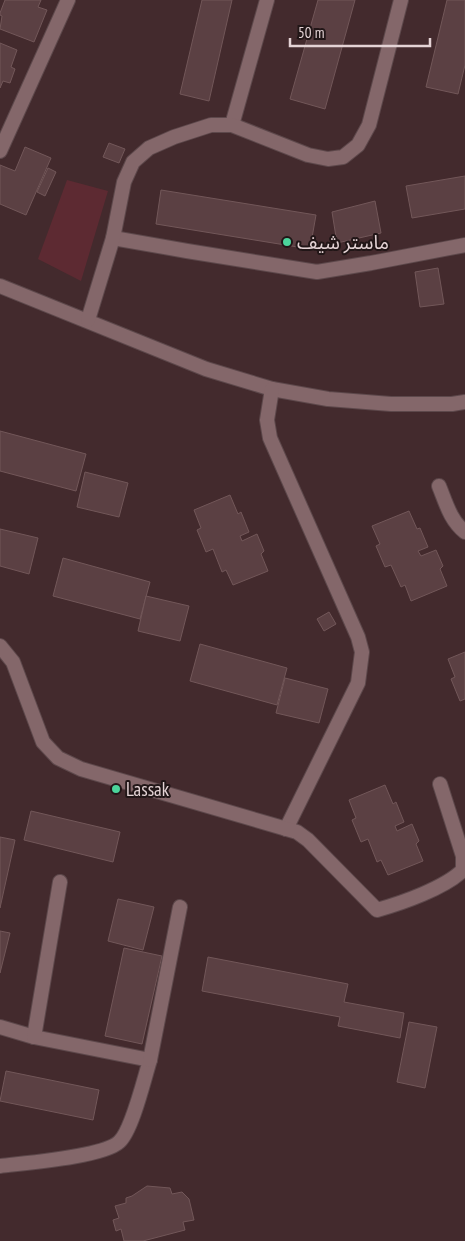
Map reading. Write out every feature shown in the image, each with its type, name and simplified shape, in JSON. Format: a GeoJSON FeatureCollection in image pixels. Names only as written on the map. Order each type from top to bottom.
{"type":"FeatureCollection","features":[{"type":"Feature","properties":{"kind":"street"},"geometry":{"type":"LineString","coordinates":[[0,151],[68,0]]}},
{"type":"Feature","properties":{"kind":"street"},"geometry":{"type":"LineString","coordinates":[[232,125],[267,0]]}},
{"type":"Feature","properties":{"kind":"street"},"geometry":{"type":"LineString","coordinates":[[88,320],[113,238],[124,182],[133,162],[149,148],[174,137],[211,125],[232,125],[308,155],[328,160],[343,156],[358,145],[369,125],[401,0]]}},
{"type":"Feature","properties":{"kind":"street"},"geometry":{"type":"LineString","coordinates":[[113,238],[317,272],[371,264],[465,245]]}},
{"type":"Feature","properties":{"kind":"street"},"geometry":{"type":"LineString","coordinates":[[0,286],[206,369],[272,389],[328,399],[391,404],[452,404],[465,402]]}},
{"type":"Feature","properties":{"kind":"street"},"geometry":{"type":"LineString","coordinates":[[272,389],[267,420],[270,438],[358,636],[362,652],[358,683],[286,829]]}},
{"type":"Feature","properties":{"kind":"street"},"geometry":{"type":"LineString","coordinates":[[439,486],[451,516],[465,532]]}},
{"type":"Feature","properties":{"kind":"street"},"geometry":{"type":"LineString","coordinates":[[0,646],[12,662],[43,742],[58,758],[82,769],[297,832],[308,840],[377,910],[395,905],[455,878],[463,870],[463,856],[440,784]]}},
{"type":"Feature","properties":{"kind":"street"},"geometry":{"type":"LineString","coordinates":[[34,1037],[60,882]]}},
{"type":"Feature","properties":{"kind":"street"},"geometry":{"type":"LineString","coordinates":[[0,1166],[68,1158],[106,1150],[120,1142],[129,1126],[150,1060],[180,907]]}},
{"type":"Feature","properties":{"kind":"street"},"geometry":{"type":"LineString","coordinates":[[0,1027],[34,1037],[150,1060]]}},
{"type":"Feature","properties":{"kind":"shaded area"},"geometry":{"type":"Polygon","coordinates":[[[67,180],[108,191],[81,281],[38,259],[67,180]]]}},
{"type":"Feature","properties":{"kind":"building"},"geometry":{"type":"Polygon","coordinates":[[[5,0],[41,0],[38,7],[47,10],[34,42],[0,29],[2,16],[0,13],[5,0]]]}},
{"type":"Feature","properties":{"kind":"building"},"geometry":{"type":"Polygon","coordinates":[[[202,0],[232,0],[209,101],[180,94],[202,0]]]}},
{"type":"Feature","properties":{"kind":"building"},"geometry":{"type":"Polygon","coordinates":[[[318,0],[355,0],[325,109],[290,99],[318,0]]]}},
{"type":"Feature","properties":{"kind":"building"},"geometry":{"type":"Polygon","coordinates":[[[447,0],[465,0],[465,65],[458,94],[426,87],[447,0]]]}},
{"type":"Feature","properties":{"kind":"building"},"geometry":{"type":"Polygon","coordinates":[[[0,43],[17,50],[11,67],[15,69],[10,83],[3,81],[0,88],[0,43]]]}},
{"type":"Feature","properties":{"kind":"building"},"geometry":{"type":"Polygon","coordinates":[[[109,143],[125,149],[119,163],[103,157],[109,143]]]}},
{"type":"Feature","properties":{"kind":"building"},"geometry":{"type":"Polygon","coordinates":[[[25,147],[51,158],[26,215],[0,204],[0,165],[15,171],[25,147]]]}},
{"type":"Feature","properties":{"kind":"building"},"geometry":{"type":"Polygon","coordinates":[[[48,168],[56,172],[45,196],[37,192],[48,168]]]}},
{"type":"Feature","properties":{"kind":"building"},"geometry":{"type":"Polygon","coordinates":[[[465,176],[465,209],[412,218],[406,186],[465,176]]]}},
{"type":"Feature","properties":{"kind":"building"},"geometry":{"type":"Polygon","coordinates":[[[161,190],[316,215],[310,249],[156,224],[161,190]]]}},
{"type":"Feature","properties":{"kind":"building"},"geometry":{"type":"Polygon","coordinates":[[[375,201],[381,233],[337,243],[332,212],[375,201]]]}},
{"type":"Feature","properties":{"kind":"building"},"geometry":{"type":"Polygon","coordinates":[[[438,268],[444,304],[420,307],[415,272],[438,268]]]}},
{"type":"Feature","properties":{"kind":"building"},"geometry":{"type":"Polygon","coordinates":[[[0,431],[86,454],[76,491],[0,471],[0,431]]]}},
{"type":"Feature","properties":{"kind":"building"},"geometry":{"type":"Polygon","coordinates":[[[85,472],[128,483],[119,517],[77,507],[85,472]]]}},
{"type":"Feature","properties":{"kind":"building"},"geometry":{"type":"Polygon","coordinates":[[[230,495],[238,514],[241,512],[249,532],[240,536],[242,541],[257,534],[264,551],[261,554],[268,571],[233,585],[226,570],[222,572],[213,549],[206,552],[197,530],[201,528],[194,510],[230,495]]]}},
{"type":"Feature","properties":{"kind":"building"},"geometry":{"type":"Polygon","coordinates":[[[409,511],[417,529],[420,528],[428,547],[418,551],[421,556],[436,550],[443,566],[440,569],[447,586],[411,601],[405,585],[401,587],[391,565],[385,567],[376,546],[380,544],[372,526],[409,511]]]}},
{"type":"Feature","properties":{"kind":"building"},"geometry":{"type":"Polygon","coordinates":[[[0,529],[38,538],[29,574],[0,566],[0,529]]]}},
{"type":"Feature","properties":{"kind":"building"},"geometry":{"type":"Polygon","coordinates":[[[63,558],[150,582],[140,619],[53,596],[63,558]]]}},
{"type":"Feature","properties":{"kind":"building"},"geometry":{"type":"Polygon","coordinates":[[[146,596],[189,606],[180,641],[138,631],[146,596]]]}},
{"type":"Feature","properties":{"kind":"building"},"geometry":{"type":"Polygon","coordinates":[[[329,612],[336,624],[324,631],[317,619],[329,612]]]}},
{"type":"Feature","properties":{"kind":"building"},"geometry":{"type":"Polygon","coordinates":[[[200,644],[287,668],[277,705],[190,681],[200,644]]]}},
{"type":"Feature","properties":{"kind":"building"},"geometry":{"type":"Polygon","coordinates":[[[465,652],[465,699],[460,701],[451,679],[455,677],[448,659],[465,652]]]}},
{"type":"Feature","properties":{"kind":"building"},"geometry":{"type":"Polygon","coordinates":[[[285,678],[328,689],[319,723],[276,713],[285,678]]]}},
{"type":"Feature","properties":{"kind":"building"},"geometry":{"type":"Polygon","coordinates":[[[385,785],[393,804],[396,802],[404,822],[395,826],[397,831],[412,824],[419,841],[416,844],[423,861],[388,875],[381,860],[377,862],[368,839],[361,842],[352,820],[356,818],[349,800],[385,785]]]}},
{"type":"Feature","properties":{"kind":"building"},"geometry":{"type":"Polygon","coordinates":[[[31,811],[120,832],[113,862],[24,840],[31,811]]]}},
{"type":"Feature","properties":{"kind":"building"},"geometry":{"type":"Polygon","coordinates":[[[0,837],[15,840],[0,908],[0,837]]]}},
{"type":"Feature","properties":{"kind":"building"},"geometry":{"type":"Polygon","coordinates":[[[118,899],[154,907],[143,950],[108,941],[118,899]]]}},
{"type":"Feature","properties":{"kind":"building"},"geometry":{"type":"Polygon","coordinates":[[[0,931],[10,933],[0,973],[0,931]]]}},
{"type":"Feature","properties":{"kind":"building"},"geometry":{"type":"Polygon","coordinates":[[[124,948],[162,956],[142,1044],[105,1036],[124,948]]]}},
{"type":"Feature","properties":{"kind":"building"},"geometry":{"type":"Polygon","coordinates":[[[208,957],[348,984],[344,1002],[404,1013],[400,1038],[338,1026],[340,1017],[202,991],[208,957]]]}},
{"type":"Feature","properties":{"kind":"building"},"geometry":{"type":"Polygon","coordinates":[[[409,1022],[437,1027],[425,1088],[397,1082],[409,1022]]]}},
{"type":"Feature","properties":{"kind":"building"},"geometry":{"type":"Polygon","coordinates":[[[6,1071],[99,1090],[93,1120],[0,1101],[6,1071]]]}},
{"type":"Feature","properties":{"kind":"building"},"geometry":{"type":"Polygon","coordinates":[[[147,1186],[170,1188],[172,1194],[182,1192],[189,1199],[194,1220],[183,1222],[185,1230],[143,1241],[124,1241],[121,1229],[116,1231],[113,1220],[119,1218],[115,1206],[126,1203],[126,1198],[147,1186]]]}},
{"type":"Feature","properties":{"kind":"place","name":"ماستر شيف"},"geometry":{"type":"Point","coordinates":[287,242]}},
{"type":"Feature","properties":{"kind":"place","name":"Lassak"},"geometry":{"type":"Point","coordinates":[116,789]}}]}
